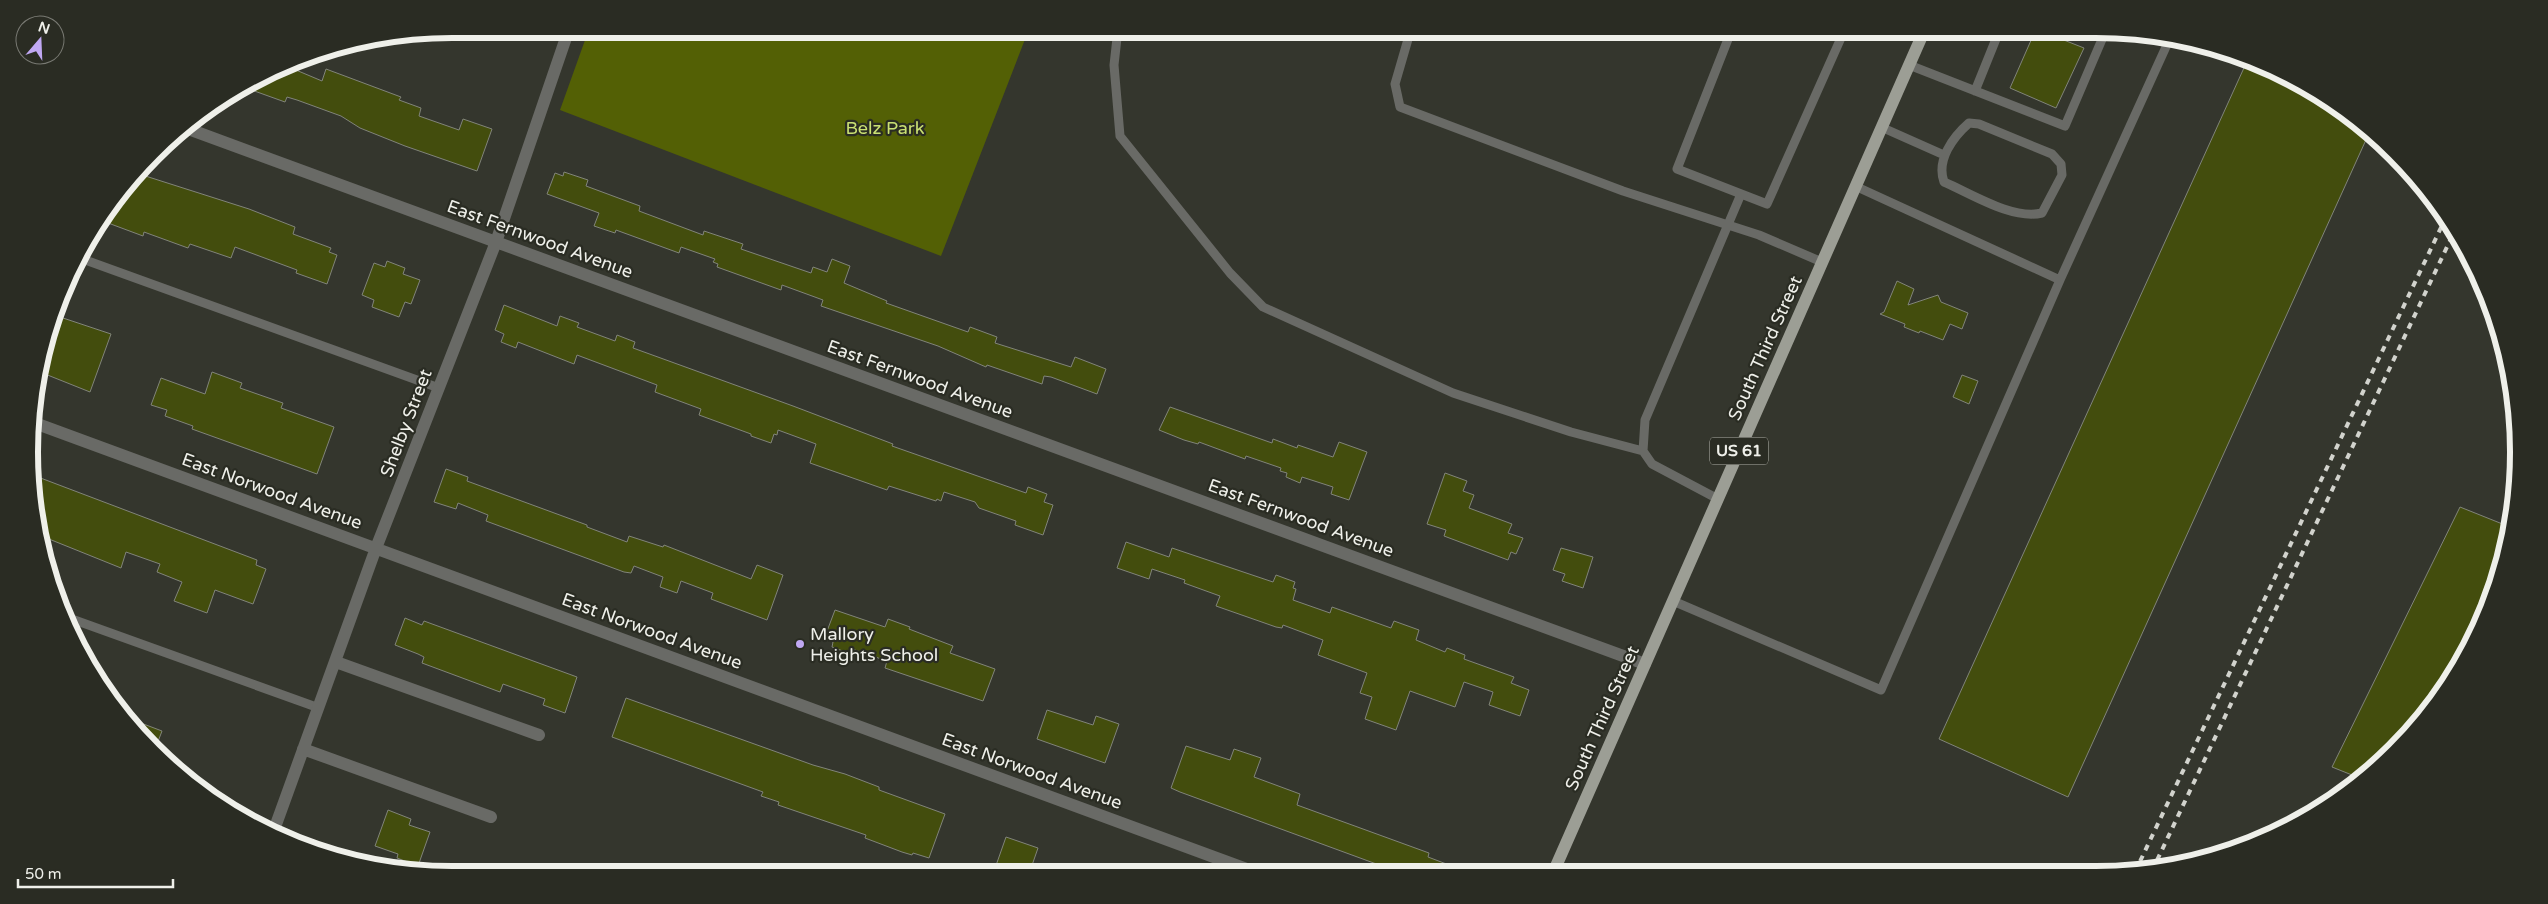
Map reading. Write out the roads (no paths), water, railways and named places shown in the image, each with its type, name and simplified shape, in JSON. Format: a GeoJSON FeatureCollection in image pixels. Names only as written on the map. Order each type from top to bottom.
{"type":"FeatureCollection","features":[{"type":"Feature","properties":{"kind":"main road","name":"South Third Street"},"geometry":{"type":"LineString","coordinates":[[1556,866],[1921,38]]}},
{"type":"Feature","properties":{"kind":"street","name":"Shelby Street"},"geometry":{"type":"LineString","coordinates":[[275,827],[376,548],[496,242],[566,38]]}},
{"type":"Feature","properties":{"kind":"street","name":"East Fernwood Avenue"},"geometry":{"type":"LineString","coordinates":[[192,130],[1645,664]]}},
{"type":"Feature","properties":{"kind":"street","name":"East Norwood Avenue"},"geometry":{"type":"LineString","coordinates":[[38,424],[1238,866]]}},
{"type":"Feature","properties":{"kind":"street"},"geometry":{"type":"LineString","coordinates":[[336,662],[539,735]]}},
{"type":"Feature","properties":{"kind":"street"},"geometry":{"type":"LineString","coordinates":[[303,749],[491,817]]}},
{"type":"Feature","properties":{"kind":"lane"},"geometry":{"type":"LineString","coordinates":[[1117,38],[1114,65],[1120,136],[1230,273],[1263,307],[1453,393],[1571,432],[1643,451]]}},
{"type":"Feature","properties":{"kind":"lane"},"geometry":{"type":"LineString","coordinates":[[1409,38],[1396,84],[1400,107],[1623,191],[1759,234],[1822,262]]}},
{"type":"Feature","properties":{"kind":"lane"},"geometry":{"type":"LineString","coordinates":[[1728,38],[1677,169],[1767,204],[1841,38]]}},
{"type":"Feature","properties":{"kind":"lane"},"geometry":{"type":"LineString","coordinates":[[1975,91],[1996,38]]}},
{"type":"Feature","properties":{"kind":"lane"},"geometry":{"type":"LineString","coordinates":[[1909,65],[2065,126],[2103,38]]}},
{"type":"Feature","properties":{"kind":"lane"},"geometry":{"type":"LineString","coordinates":[[1673,601],[1881,690],[2060,280],[2167,44]]}},
{"type":"Feature","properties":{"kind":"lane"},"geometry":{"type":"LineString","coordinates":[[1969,124],[1979,124],[2052,154],[2061,164],[2062,175],[2042,212],[2029,216],[2022,215],[1944,182],[1940,172],[1944,155],[1960,132],[1969,124]]}},
{"type":"Feature","properties":{"kind":"lane"},"geometry":{"type":"LineString","coordinates":[[1881,127],[1944,155]]}},
{"type":"Feature","properties":{"kind":"lane"},"geometry":{"type":"LineString","coordinates":[[1855,186],[2060,280]]}},
{"type":"Feature","properties":{"kind":"lane"},"geometry":{"type":"LineString","coordinates":[[1718,499],[1652,464],[1643,451],[1645,420],[1741,194]]}},
{"type":"Feature","properties":{"kind":"lane"},"geometry":{"type":"LineString","coordinates":[[85,260],[439,388]]}},
{"type":"Feature","properties":{"kind":"lane"},"geometry":{"type":"LineString","coordinates":[[73,619],[319,708]]}},
{"type":"Feature","properties":{"kind":"railway"},"geometry":{"type":"LineString","coordinates":[[2139,864],[2442,224]]}},
{"type":"Feature","properties":{"kind":"railway"},"geometry":{"type":"LineString","coordinates":[[2156,862],[2451,238]]}},
{"type":"Feature","properties":{"kind":"place","name":"Mallory Heights School"},"geometry":{"type":"Point","coordinates":[800,644]}},
{"type":"Feature","properties":{"kind":"park label","name":"Belz Park"},"geometry":{"type":"Point","coordinates":[885,128]}}]}
